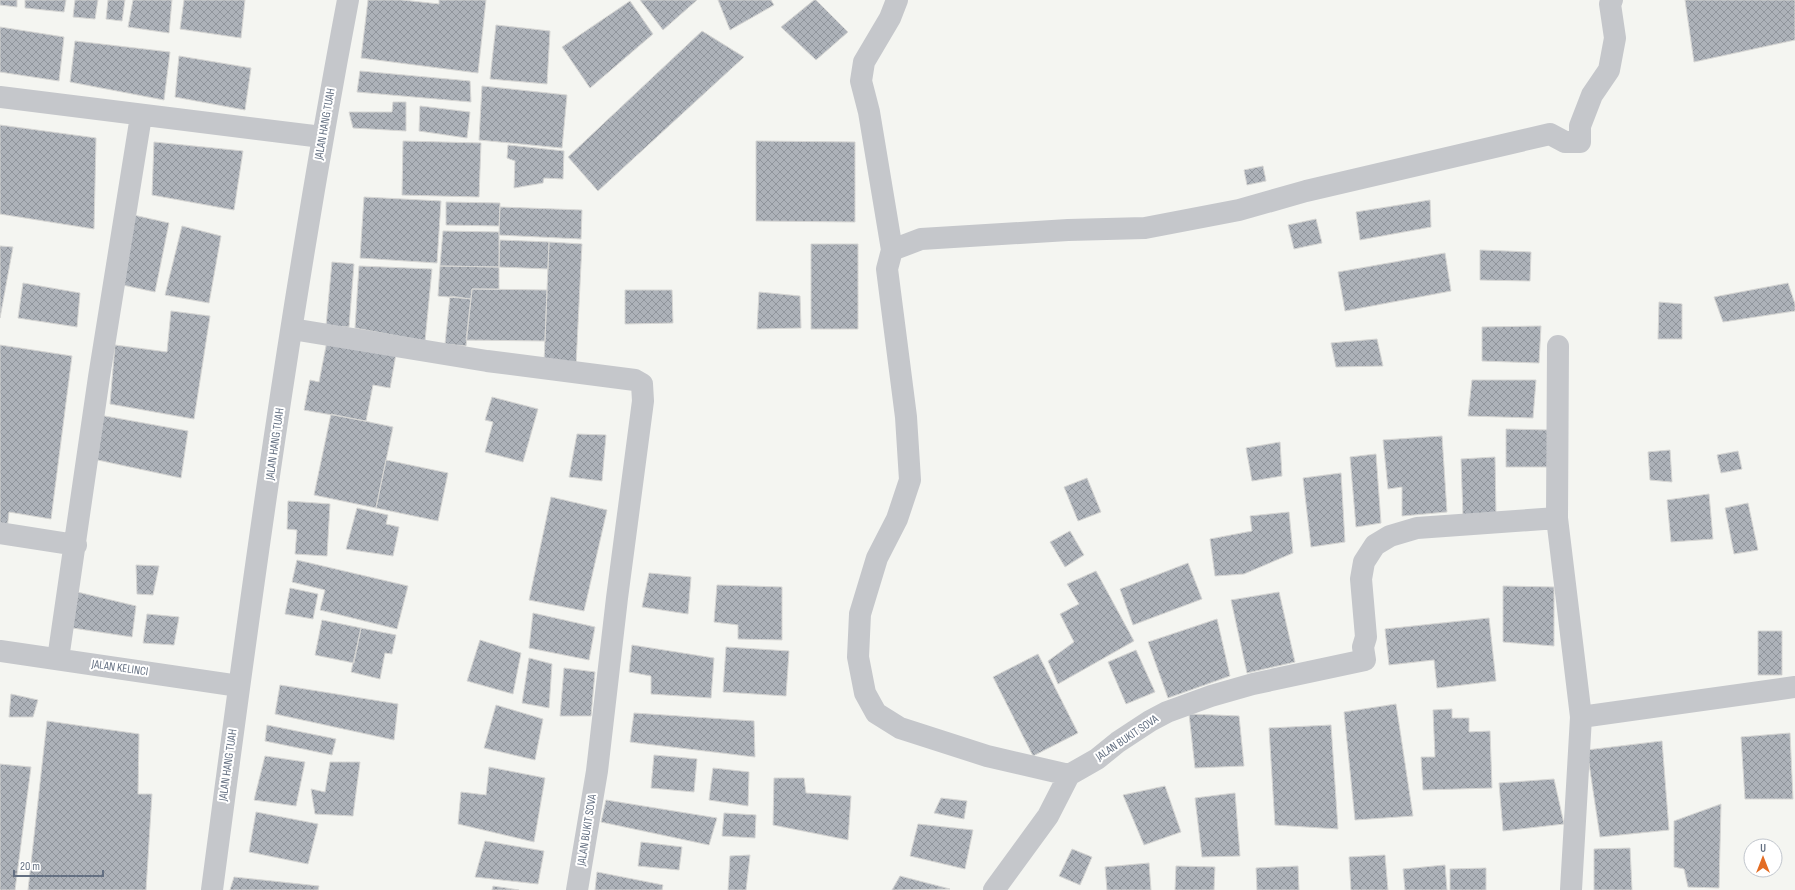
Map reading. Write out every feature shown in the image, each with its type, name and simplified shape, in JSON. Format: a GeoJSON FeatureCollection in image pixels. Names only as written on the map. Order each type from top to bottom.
{"type":"FeatureCollection","features":[{"type":"Feature","properties":{"kind":"street","name":"JALAN HANG TUAH"},"geometry":{"type":"LineString","coordinates":[[212,890],[239,686],[292,329],[322,137],[348,0]]}},
{"type":"Feature","properties":{"kind":"street"},"geometry":{"type":"LineString","coordinates":[[897,0],[890,18],[864,62],[861,82],[870,112],[892,250],[887,269],[906,416],[910,480],[897,519],[877,558],[860,614],[858,657],[864,693],[876,713],[900,728],[987,756],[1069,775],[1048,816],[994,890]]}},
{"type":"Feature","properties":{"kind":"street"},"geometry":{"type":"LineString","coordinates":[[892,250],[921,239],[1068,230],[1145,228],[1239,210],[1306,191],[1550,134],[1565,142],[1580,142],[1580,126],[1592,95],[1609,70],[1615,38],[1610,4],[1612,0]]}},
{"type":"Feature","properties":{"kind":"street"},"geometry":{"type":"LineString","coordinates":[[0,97],[141,116],[322,137]]}},
{"type":"Feature","properties":{"kind":"street"},"geometry":{"type":"LineString","coordinates":[[58,659],[76,545],[99,377],[141,116]]}},
{"type":"Feature","properties":{"kind":"street","name":"JALAN BUKIT SOVA"},"geometry":{"type":"LineString","coordinates":[[292,329],[487,361],[635,380],[642,384],[643,401],[617,598],[597,771],[577,890]]}},
{"type":"Feature","properties":{"kind":"street"},"geometry":{"type":"LineString","coordinates":[[1558,346],[1557,518],[1581,717],[1571,890]]}},
{"type":"Feature","properties":{"kind":"street","name":"JALAN BUKIT SOVA"},"geometry":{"type":"LineString","coordinates":[[1069,775],[1097,759],[1118,742],[1150,721],[1182,706],[1253,684],[1365,660],[1363,647],[1366,638],[1361,579],[1364,562],[1375,545],[1390,536],[1417,528],[1557,518]]}},
{"type":"Feature","properties":{"kind":"street"},"geometry":{"type":"LineString","coordinates":[[0,533],[76,545]]}},
{"type":"Feature","properties":{"kind":"street","name":"JALAN KELINCI"},"geometry":{"type":"LineString","coordinates":[[0,651],[239,686]]}},
{"type":"Feature","properties":{"kind":"street"},"geometry":{"type":"LineString","coordinates":[[1581,717],[1795,687]]}},
{"type":"Feature","properties":{"kind":"building"},"geometry":{"type":"Polygon","coordinates":[[[0,0],[17,0],[17,7],[0,5],[0,0]]]}},
{"type":"Feature","properties":{"kind":"building"},"geometry":{"type":"Polygon","coordinates":[[[25,0],[66,0],[64,12],[25,8],[25,0]]]}},
{"type":"Feature","properties":{"kind":"building"},"geometry":{"type":"Polygon","coordinates":[[[75,0],[98,0],[95,19],[73,17],[75,0]]]}},
{"type":"Feature","properties":{"kind":"building"},"geometry":{"type":"Polygon","coordinates":[[[108,0],[125,0],[122,21],[106,19],[108,0]]]}},
{"type":"Feature","properties":{"kind":"building"},"geometry":{"type":"Polygon","coordinates":[[[133,0],[172,0],[169,33],[128,27],[133,0]]]}},
{"type":"Feature","properties":{"kind":"building"},"geometry":{"type":"Polygon","coordinates":[[[184,0],[245,0],[241,38],[180,29],[184,0]]]}},
{"type":"Feature","properties":{"kind":"building"},"geometry":{"type":"Polygon","coordinates":[[[368,0],[402,0],[439,4],[439,0],[486,0],[478,73],[361,58],[368,0]]]}},
{"type":"Feature","properties":{"kind":"building"},"geometry":{"type":"Polygon","coordinates":[[[640,0],[697,0],[663,30],[640,0]]]}},
{"type":"Feature","properties":{"kind":"building"},"geometry":{"type":"Polygon","coordinates":[[[718,0],[771,0],[774,5],[730,30],[718,0]]]}},
{"type":"Feature","properties":{"kind":"building"},"geometry":{"type":"Polygon","coordinates":[[[814,0],[816,0],[848,32],[816,60],[781,27],[814,0]]]}},
{"type":"Feature","properties":{"kind":"building"},"geometry":{"type":"Polygon","coordinates":[[[1685,0],[1795,0],[1795,40],[1694,62],[1685,0]]]}},
{"type":"Feature","properties":{"kind":"building"},"geometry":{"type":"Polygon","coordinates":[[[630,1],[653,34],[590,88],[562,47],[630,1]]]}},
{"type":"Feature","properties":{"kind":"building"},"geometry":{"type":"Polygon","coordinates":[[[496,25],[550,31],[547,84],[490,79],[496,25]]]}},
{"type":"Feature","properties":{"kind":"building"},"geometry":{"type":"Polygon","coordinates":[[[0,27],[64,37],[59,81],[0,72],[0,27]]]}},
{"type":"Feature","properties":{"kind":"building"},"geometry":{"type":"Polygon","coordinates":[[[702,31],[744,57],[598,191],[568,157],[702,31]]]}},
{"type":"Feature","properties":{"kind":"building"},"geometry":{"type":"Polygon","coordinates":[[[75,41],[170,52],[164,100],[70,82],[75,41]]]}},
{"type":"Feature","properties":{"kind":"building"},"geometry":{"type":"Polygon","coordinates":[[[179,56],[251,68],[245,110],[175,97],[179,56]]]}},
{"type":"Feature","properties":{"kind":"building"},"geometry":{"type":"Polygon","coordinates":[[[360,71],[470,81],[471,102],[357,92],[360,71]]]}},
{"type":"Feature","properties":{"kind":"building"},"geometry":{"type":"Polygon","coordinates":[[[482,86],[567,95],[562,148],[479,140],[482,86]]]}},
{"type":"Feature","properties":{"kind":"building"},"geometry":{"type":"Polygon","coordinates":[[[393,102],[406,102],[406,131],[353,128],[349,112],[392,112],[393,102]]]}},
{"type":"Feature","properties":{"kind":"building"},"geometry":{"type":"Polygon","coordinates":[[[420,106],[470,112],[467,138],[419,131],[420,106]]]}},
{"type":"Feature","properties":{"kind":"building"},"geometry":{"type":"Polygon","coordinates":[[[0,125],[96,138],[94,229],[0,214],[0,125]]]}},
{"type":"Feature","properties":{"kind":"building"},"geometry":{"type":"Polygon","coordinates":[[[403,141],[481,143],[479,197],[402,195],[403,141]]]}},
{"type":"Feature","properties":{"kind":"building"},"geometry":{"type":"Polygon","coordinates":[[[756,141],[855,142],[855,222],[756,221],[756,141]]]}},
{"type":"Feature","properties":{"kind":"building"},"geometry":{"type":"Polygon","coordinates":[[[154,142],[243,151],[234,210],[152,195],[154,142]]]}},
{"type":"Feature","properties":{"kind":"building"},"geometry":{"type":"Polygon","coordinates":[[[508,145],[564,151],[563,179],[544,178],[543,183],[514,188],[515,161],[507,158],[508,145]]]}},
{"type":"Feature","properties":{"kind":"building"},"geometry":{"type":"Polygon","coordinates":[[[1263,166],[1266,181],[1247,185],[1244,170],[1263,166]]]}},
{"type":"Feature","properties":{"kind":"building"},"geometry":{"type":"Polygon","coordinates":[[[364,197],[441,201],[437,263],[360,258],[364,197]]]}},
{"type":"Feature","properties":{"kind":"building"},"geometry":{"type":"Polygon","coordinates":[[[1430,200],[1431,227],[1360,240],[1356,212],[1430,200]]]}},
{"type":"Feature","properties":{"kind":"building"},"geometry":{"type":"Polygon","coordinates":[[[446,202],[500,203],[499,226],[446,225],[446,202]]]}},
{"type":"Feature","properties":{"kind":"building"},"geometry":{"type":"Polygon","coordinates":[[[500,207],[582,210],[581,239],[499,235],[500,207]]]}},
{"type":"Feature","properties":{"kind":"building"},"geometry":{"type":"Polygon","coordinates":[[[129,214],[169,223],[155,292],[118,284],[129,214]]]}},
{"type":"Feature","properties":{"kind":"building"},"geometry":{"type":"Polygon","coordinates":[[[1316,219],[1322,243],[1294,249],[1288,225],[1316,219]]]}},
{"type":"Feature","properties":{"kind":"building"},"geometry":{"type":"Polygon","coordinates":[[[182,226],[221,236],[209,303],[165,295],[182,226]]]}},
{"type":"Feature","properties":{"kind":"building"},"geometry":{"type":"Polygon","coordinates":[[[443,231],[499,232],[499,267],[440,266],[443,231]]]}},
{"type":"Feature","properties":{"kind":"building"},"geometry":{"type":"Polygon","coordinates":[[[500,240],[549,242],[548,269],[499,267],[500,240]]]}},
{"type":"Feature","properties":{"kind":"building"},"geometry":{"type":"Polygon","coordinates":[[[549,242],[582,244],[576,365],[544,363],[549,242]]]}},
{"type":"Feature","properties":{"kind":"building"},"geometry":{"type":"Polygon","coordinates":[[[811,244],[858,244],[858,329],[811,329],[811,244]]]}},
{"type":"Feature","properties":{"kind":"building"},"geometry":{"type":"Polygon","coordinates":[[[0,246],[13,247],[0,318],[0,246]]]}},
{"type":"Feature","properties":{"kind":"building"},"geometry":{"type":"Polygon","coordinates":[[[1480,250],[1531,252],[1530,281],[1480,280],[1480,250]]]}},
{"type":"Feature","properties":{"kind":"building"},"geometry":{"type":"Polygon","coordinates":[[[1445,253],[1451,291],[1345,311],[1338,272],[1445,253]]]}},
{"type":"Feature","properties":{"kind":"building"},"geometry":{"type":"Polygon","coordinates":[[[332,262],[354,264],[349,327],[326,326],[332,262]]]}},
{"type":"Feature","properties":{"kind":"building"},"geometry":{"type":"Polygon","coordinates":[[[359,266],[432,269],[425,341],[355,328],[359,266]]]}},
{"type":"Feature","properties":{"kind":"building"},"geometry":{"type":"Polygon","coordinates":[[[440,266],[499,267],[499,289],[472,289],[471,299],[438,296],[440,266]]]}},
{"type":"Feature","properties":{"kind":"building"},"geometry":{"type":"Polygon","coordinates":[[[23,283],[80,293],[77,327],[18,318],[23,283]]]}},
{"type":"Feature","properties":{"kind":"building"},"geometry":{"type":"Polygon","coordinates":[[[1788,283],[1795,304],[1795,311],[1723,322],[1714,297],[1788,283]]]}},
{"type":"Feature","properties":{"kind":"building"},"geometry":{"type":"Polygon","coordinates":[[[472,289],[547,290],[545,341],[466,340],[472,289]]]}},
{"type":"Feature","properties":{"kind":"building"},"geometry":{"type":"Polygon","coordinates":[[[625,290],[672,290],[673,323],[625,324],[625,290]]]}},
{"type":"Feature","properties":{"kind":"building"},"geometry":{"type":"Polygon","coordinates":[[[759,292],[800,296],[801,328],[757,329],[759,292]]]}},
{"type":"Feature","properties":{"kind":"building"},"geometry":{"type":"Polygon","coordinates":[[[450,296],[471,299],[466,346],[445,344],[450,296]]]}},
{"type":"Feature","properties":{"kind":"building"},"geometry":{"type":"Polygon","coordinates":[[[1659,302],[1682,304],[1682,339],[1658,339],[1659,302]]]}},
{"type":"Feature","properties":{"kind":"building"},"geometry":{"type":"Polygon","coordinates":[[[171,311],[210,316],[194,419],[110,404],[115,345],[167,352],[171,311]]]}},
{"type":"Feature","properties":{"kind":"building"},"geometry":{"type":"Polygon","coordinates":[[[1541,326],[1539,363],[1482,361],[1482,327],[1541,326]]]}},
{"type":"Feature","properties":{"kind":"building"},"geometry":{"type":"Polygon","coordinates":[[[1377,339],[1383,366],[1336,367],[1331,343],[1377,339]]]}},
{"type":"Feature","properties":{"kind":"building"},"geometry":{"type":"Polygon","coordinates":[[[327,341],[396,354],[390,388],[373,385],[366,421],[304,410],[310,380],[319,382],[327,341]]]}},
{"type":"Feature","properties":{"kind":"building"},"geometry":{"type":"Polygon","coordinates":[[[0,345],[72,356],[51,519],[9,512],[7,529],[0,528],[0,345]]]}},
{"type":"Feature","properties":{"kind":"building"},"geometry":{"type":"Polygon","coordinates":[[[1472,380],[1536,380],[1533,418],[1468,416],[1472,380]]]}},
{"type":"Feature","properties":{"kind":"building"},"geometry":{"type":"Polygon","coordinates":[[[492,397],[538,409],[523,462],[485,452],[493,422],[485,420],[492,397]]]}},
{"type":"Feature","properties":{"kind":"building"},"geometry":{"type":"Polygon","coordinates":[[[331,414],[393,427],[376,508],[314,495],[331,414]]]}},
{"type":"Feature","properties":{"kind":"building"},"geometry":{"type":"Polygon","coordinates":[[[99,415],[188,431],[181,478],[93,459],[99,415]]]}},
{"type":"Feature","properties":{"kind":"building"},"geometry":{"type":"Polygon","coordinates":[[[1506,429],[1550,430],[1549,467],[1506,467],[1506,429]]]}},
{"type":"Feature","properties":{"kind":"building"},"geometry":{"type":"Polygon","coordinates":[[[577,434],[606,435],[602,481],[569,477],[577,434]]]}},
{"type":"Feature","properties":{"kind":"building"},"geometry":{"type":"Polygon","coordinates":[[[1442,436],[1447,512],[1402,516],[1402,487],[1388,489],[1383,440],[1442,436]]]}},
{"type":"Feature","properties":{"kind":"building"},"geometry":{"type":"Polygon","coordinates":[[[1280,442],[1282,476],[1252,481],[1246,448],[1280,442]]]}},
{"type":"Feature","properties":{"kind":"building"},"geometry":{"type":"Polygon","coordinates":[[[1670,450],[1672,482],[1650,480],[1648,452],[1670,450]]]}},
{"type":"Feature","properties":{"kind":"building"},"geometry":{"type":"Polygon","coordinates":[[[1738,451],[1742,469],[1721,473],[1717,455],[1738,451]]]}},
{"type":"Feature","properties":{"kind":"building"},"geometry":{"type":"Polygon","coordinates":[[[1376,454],[1381,523],[1356,527],[1350,457],[1376,454]]]}},
{"type":"Feature","properties":{"kind":"building"},"geometry":{"type":"Polygon","coordinates":[[[1495,457],[1496,514],[1463,517],[1461,459],[1495,457]]]}},
{"type":"Feature","properties":{"kind":"building"},"geometry":{"type":"Polygon","coordinates":[[[386,460],[448,473],[438,521],[376,508],[386,460]]]}},
{"type":"Feature","properties":{"kind":"building"},"geometry":{"type":"Polygon","coordinates":[[[1341,473],[1345,542],[1311,547],[1303,478],[1341,473]]]}},
{"type":"Feature","properties":{"kind":"building"},"geometry":{"type":"Polygon","coordinates":[[[1087,478],[1101,512],[1078,521],[1064,487],[1087,478]]]}},
{"type":"Feature","properties":{"kind":"building"},"geometry":{"type":"Polygon","coordinates":[[[1709,494],[1713,539],[1671,542],[1667,500],[1709,494]]]}},
{"type":"Feature","properties":{"kind":"building"},"geometry":{"type":"Polygon","coordinates":[[[551,497],[607,510],[584,611],[529,600],[551,497]]]}},
{"type":"Feature","properties":{"kind":"building"},"geometry":{"type":"Polygon","coordinates":[[[288,501],[330,504],[327,556],[295,554],[297,530],[287,529],[288,501]]]}},
{"type":"Feature","properties":{"kind":"building"},"geometry":{"type":"Polygon","coordinates":[[[1748,503],[1758,550],[1734,554],[1725,508],[1748,503]]]}},
{"type":"Feature","properties":{"kind":"building"},"geometry":{"type":"Polygon","coordinates":[[[357,508],[388,515],[386,524],[399,527],[393,556],[346,549],[357,508]]]}},
{"type":"Feature","properties":{"kind":"building"},"geometry":{"type":"Polygon","coordinates":[[[1289,512],[1293,553],[1244,574],[1215,576],[1210,539],[1252,531],[1250,516],[1289,512]]]}},
{"type":"Feature","properties":{"kind":"building"},"geometry":{"type":"Polygon","coordinates":[[[1070,531],[1084,555],[1065,567],[1050,542],[1070,531]]]}},
{"type":"Feature","properties":{"kind":"building"},"geometry":{"type":"Polygon","coordinates":[[[297,560],[408,586],[397,629],[320,610],[325,590],[292,582],[297,560]]]}},
{"type":"Feature","properties":{"kind":"building"},"geometry":{"type":"Polygon","coordinates":[[[1188,563],[1202,599],[1133,625],[1120,589],[1188,563]]]}},
{"type":"Feature","properties":{"kind":"building"},"geometry":{"type":"Polygon","coordinates":[[[136,565],[159,566],[153,595],[137,594],[136,565]]]}},
{"type":"Feature","properties":{"kind":"building"},"geometry":{"type":"Polygon","coordinates":[[[1096,571],[1134,641],[1058,684],[1048,661],[1074,642],[1060,614],[1079,604],[1067,584],[1096,571]]]}},
{"type":"Feature","properties":{"kind":"building"},"geometry":{"type":"Polygon","coordinates":[[[649,573],[691,577],[688,614],[642,607],[649,573]]]}},
{"type":"Feature","properties":{"kind":"building"},"geometry":{"type":"Polygon","coordinates":[[[717,585],[782,587],[782,640],[738,639],[738,625],[714,622],[717,585]]]}},
{"type":"Feature","properties":{"kind":"building"},"geometry":{"type":"Polygon","coordinates":[[[1503,586],[1554,587],[1554,646],[1503,642],[1503,586]]]}},
{"type":"Feature","properties":{"kind":"building"},"geometry":{"type":"Polygon","coordinates":[[[290,588],[318,594],[313,619],[285,614],[290,588]]]}},
{"type":"Feature","properties":{"kind":"building"},"geometry":{"type":"Polygon","coordinates":[[[73,591],[136,606],[132,637],[66,627],[73,591]]]}},
{"type":"Feature","properties":{"kind":"building"},"geometry":{"type":"Polygon","coordinates":[[[1279,592],[1295,662],[1247,673],[1231,600],[1279,592]]]}},
{"type":"Feature","properties":{"kind":"building"},"geometry":{"type":"Polygon","coordinates":[[[533,613],[595,627],[589,660],[529,648],[533,613]]]}},
{"type":"Feature","properties":{"kind":"building"},"geometry":{"type":"Polygon","coordinates":[[[147,614],[179,617],[174,645],[143,643],[147,614]]]}},
{"type":"Feature","properties":{"kind":"building"},"geometry":{"type":"Polygon","coordinates":[[[1489,618],[1496,681],[1437,688],[1434,660],[1389,665],[1385,629],[1489,618]]]}},
{"type":"Feature","properties":{"kind":"building"},"geometry":{"type":"Polygon","coordinates":[[[1217,619],[1230,676],[1168,698],[1148,642],[1217,619]]]}},
{"type":"Feature","properties":{"kind":"building"},"geometry":{"type":"Polygon","coordinates":[[[322,620],[361,628],[354,663],[315,655],[322,620]]]}},
{"type":"Feature","properties":{"kind":"building"},"geometry":{"type":"Polygon","coordinates":[[[361,628],[396,635],[392,654],[385,653],[380,679],[351,672],[361,628]]]}},
{"type":"Feature","properties":{"kind":"building"},"geometry":{"type":"Polygon","coordinates":[[[1758,631],[1782,631],[1782,675],[1758,675],[1758,631]]]}},
{"type":"Feature","properties":{"kind":"building"},"geometry":{"type":"Polygon","coordinates":[[[480,640],[521,653],[513,694],[467,681],[480,640]]]}},
{"type":"Feature","properties":{"kind":"building"},"geometry":{"type":"Polygon","coordinates":[[[632,645],[714,658],[711,698],[651,694],[651,676],[629,672],[632,645]]]}},
{"type":"Feature","properties":{"kind":"building"},"geometry":{"type":"Polygon","coordinates":[[[726,647],[789,651],[786,696],[723,692],[726,647]]]}},
{"type":"Feature","properties":{"kind":"building"},"geometry":{"type":"Polygon","coordinates":[[[1136,650],[1155,692],[1126,704],[1108,662],[1136,650]]]}},
{"type":"Feature","properties":{"kind":"building"},"geometry":{"type":"Polygon","coordinates":[[[1038,654],[1078,733],[1033,756],[993,677],[1038,654]]]}},
{"type":"Feature","properties":{"kind":"building"},"geometry":{"type":"Polygon","coordinates":[[[529,658],[552,664],[549,708],[522,703],[529,658]]]}},
{"type":"Feature","properties":{"kind":"building"},"geometry":{"type":"Polygon","coordinates":[[[564,668],[595,672],[591,716],[560,716],[564,668]]]}},
{"type":"Feature","properties":{"kind":"building"},"geometry":{"type":"Polygon","coordinates":[[[280,685],[398,704],[394,740],[275,714],[280,685]]]}},
{"type":"Feature","properties":{"kind":"building"},"geometry":{"type":"Polygon","coordinates":[[[11,694],[38,700],[33,717],[9,717],[11,694]]]}},
{"type":"Feature","properties":{"kind":"building"},"geometry":{"type":"Polygon","coordinates":[[[1396,704],[1413,816],[1355,820],[1344,712],[1396,704]]]}},
{"type":"Feature","properties":{"kind":"building"},"geometry":{"type":"Polygon","coordinates":[[[496,705],[543,719],[535,760],[484,748],[496,705]]]}},
{"type":"Feature","properties":{"kind":"building"},"geometry":{"type":"Polygon","coordinates":[[[1452,709],[1452,718],[1469,718],[1469,732],[1490,731],[1492,788],[1423,790],[1421,757],[1435,757],[1433,710],[1452,709]]]}},
{"type":"Feature","properties":{"kind":"building"},"geometry":{"type":"Polygon","coordinates":[[[634,713],[754,721],[755,757],[630,742],[634,713]]]}},
{"type":"Feature","properties":{"kind":"building"},"geometry":{"type":"Polygon","coordinates":[[[1189,714],[1239,716],[1244,766],[1195,768],[1189,714]]]}},
{"type":"Feature","properties":{"kind":"building"},"geometry":{"type":"Polygon","coordinates":[[[47,721],[139,734],[138,794],[152,794],[146,890],[28,890],[47,721]]]}},
{"type":"Feature","properties":{"kind":"building"},"geometry":{"type":"Polygon","coordinates":[[[267,725],[336,739],[332,755],[265,741],[267,725]]]}},
{"type":"Feature","properties":{"kind":"building"},"geometry":{"type":"Polygon","coordinates":[[[1331,725],[1338,829],[1275,825],[1269,728],[1331,725]]]}},
{"type":"Feature","properties":{"kind":"building"},"geometry":{"type":"Polygon","coordinates":[[[1790,733],[1793,799],[1745,799],[1741,737],[1790,733]]]}},
{"type":"Feature","properties":{"kind":"building"},"geometry":{"type":"Polygon","coordinates":[[[1662,741],[1669,830],[1600,837],[1587,750],[1662,741]]]}},
{"type":"Feature","properties":{"kind":"building"},"geometry":{"type":"Polygon","coordinates":[[[654,755],[697,759],[694,792],[651,788],[654,755]]]}},
{"type":"Feature","properties":{"kind":"building"},"geometry":{"type":"Polygon","coordinates":[[[265,756],[305,762],[296,806],[254,800],[265,756]]]}},
{"type":"Feature","properties":{"kind":"building"},"geometry":{"type":"Polygon","coordinates":[[[330,762],[360,762],[353,816],[315,814],[311,789],[325,792],[330,762]]]}},
{"type":"Feature","properties":{"kind":"building"},"geometry":{"type":"Polygon","coordinates":[[[0,764],[31,767],[15,890],[0,890],[0,764]]]}},
{"type":"Feature","properties":{"kind":"building"},"geometry":{"type":"Polygon","coordinates":[[[489,767],[545,778],[534,842],[458,824],[461,792],[486,795],[489,767]]]}},
{"type":"Feature","properties":{"kind":"building"},"geometry":{"type":"Polygon","coordinates":[[[713,768],[749,772],[748,806],[709,800],[713,768]]]}},
{"type":"Feature","properties":{"kind":"building"},"geometry":{"type":"Polygon","coordinates":[[[774,778],[804,778],[806,793],[851,796],[848,840],[773,825],[774,778]]]}},
{"type":"Feature","properties":{"kind":"building"},"geometry":{"type":"Polygon","coordinates":[[[1554,779],[1564,824],[1503,831],[1499,783],[1554,779]]]}},
{"type":"Feature","properties":{"kind":"building"},"geometry":{"type":"Polygon","coordinates":[[[1165,786],[1181,832],[1144,845],[1123,795],[1165,786]]]}},
{"type":"Feature","properties":{"kind":"building"},"geometry":{"type":"Polygon","coordinates":[[[1235,793],[1240,856],[1202,857],[1195,798],[1235,793]]]}},
{"type":"Feature","properties":{"kind":"building"},"geometry":{"type":"Polygon","coordinates":[[[941,798],[967,801],[964,819],[934,813],[941,798]]]}},
{"type":"Feature","properties":{"kind":"building"},"geometry":{"type":"Polygon","coordinates":[[[606,800],[717,818],[709,845],[601,822],[606,800]]]}},
{"type":"Feature","properties":{"kind":"building"},"geometry":{"type":"Polygon","coordinates":[[[1721,804],[1719,888],[1688,887],[1684,869],[1674,867],[1674,821],[1721,804]]]}},
{"type":"Feature","properties":{"kind":"building"},"geometry":{"type":"Polygon","coordinates":[[[256,812],[318,824],[308,864],[249,852],[256,812]]]}},
{"type":"Feature","properties":{"kind":"building"},"geometry":{"type":"Polygon","coordinates":[[[724,813],[756,815],[755,838],[722,836],[724,813]]]}},
{"type":"Feature","properties":{"kind":"building"},"geometry":{"type":"Polygon","coordinates":[[[918,824],[973,830],[965,869],[910,856],[918,824]]]}},
{"type":"Feature","properties":{"kind":"building"},"geometry":{"type":"Polygon","coordinates":[[[485,841],[544,851],[538,884],[475,877],[485,841]]]}},
{"type":"Feature","properties":{"kind":"building"},"geometry":{"type":"Polygon","coordinates":[[[641,842],[682,847],[679,870],[638,866],[641,842]]]}},
{"type":"Feature","properties":{"kind":"building"},"geometry":{"type":"Polygon","coordinates":[[[1630,848],[1632,890],[1594,890],[1594,849],[1630,848]]]}},
{"type":"Feature","properties":{"kind":"building"},"geometry":{"type":"Polygon","coordinates":[[[1072,849],[1092,857],[1080,885],[1059,876],[1072,849]]]}},
{"type":"Feature","properties":{"kind":"building"},"geometry":{"type":"Polygon","coordinates":[[[750,855],[746,890],[728,890],[730,856],[750,855]]]}},
{"type":"Feature","properties":{"kind":"building"},"geometry":{"type":"Polygon","coordinates":[[[1385,855],[1388,890],[1351,890],[1349,857],[1385,855]]]}},
{"type":"Feature","properties":{"kind":"building"},"geometry":{"type":"Polygon","coordinates":[[[1149,863],[1151,890],[1107,890],[1105,867],[1149,863]]]}},
{"type":"Feature","properties":{"kind":"building"},"geometry":{"type":"Polygon","coordinates":[[[1445,865],[1447,890],[1405,890],[1403,869],[1445,865]]]}},
{"type":"Feature","properties":{"kind":"building"},"geometry":{"type":"Polygon","coordinates":[[[1176,866],[1215,867],[1214,890],[1175,890],[1176,866]]]}},
{"type":"Feature","properties":{"kind":"building"},"geometry":{"type":"Polygon","coordinates":[[[1298,866],[1299,890],[1257,890],[1256,868],[1298,866]]]}},
{"type":"Feature","properties":{"kind":"building"},"geometry":{"type":"Polygon","coordinates":[[[1486,868],[1486,890],[1450,890],[1450,869],[1486,868]]]}},
{"type":"Feature","properties":{"kind":"building"},"geometry":{"type":"Polygon","coordinates":[[[597,872],[663,885],[662,890],[595,890],[597,872]]]}},
{"type":"Feature","properties":{"kind":"building"},"geometry":{"type":"Polygon","coordinates":[[[900,876],[950,889],[892,890],[900,876]]]}},
{"type":"Feature","properties":{"kind":"building"},"geometry":{"type":"Polygon","coordinates":[[[234,877],[319,886],[318,890],[230,890],[234,877]]]}},
{"type":"Feature","properties":{"kind":"building"},"geometry":{"type":"Polygon","coordinates":[[[493,886],[519,890],[492,890],[493,886]]]}}]}
